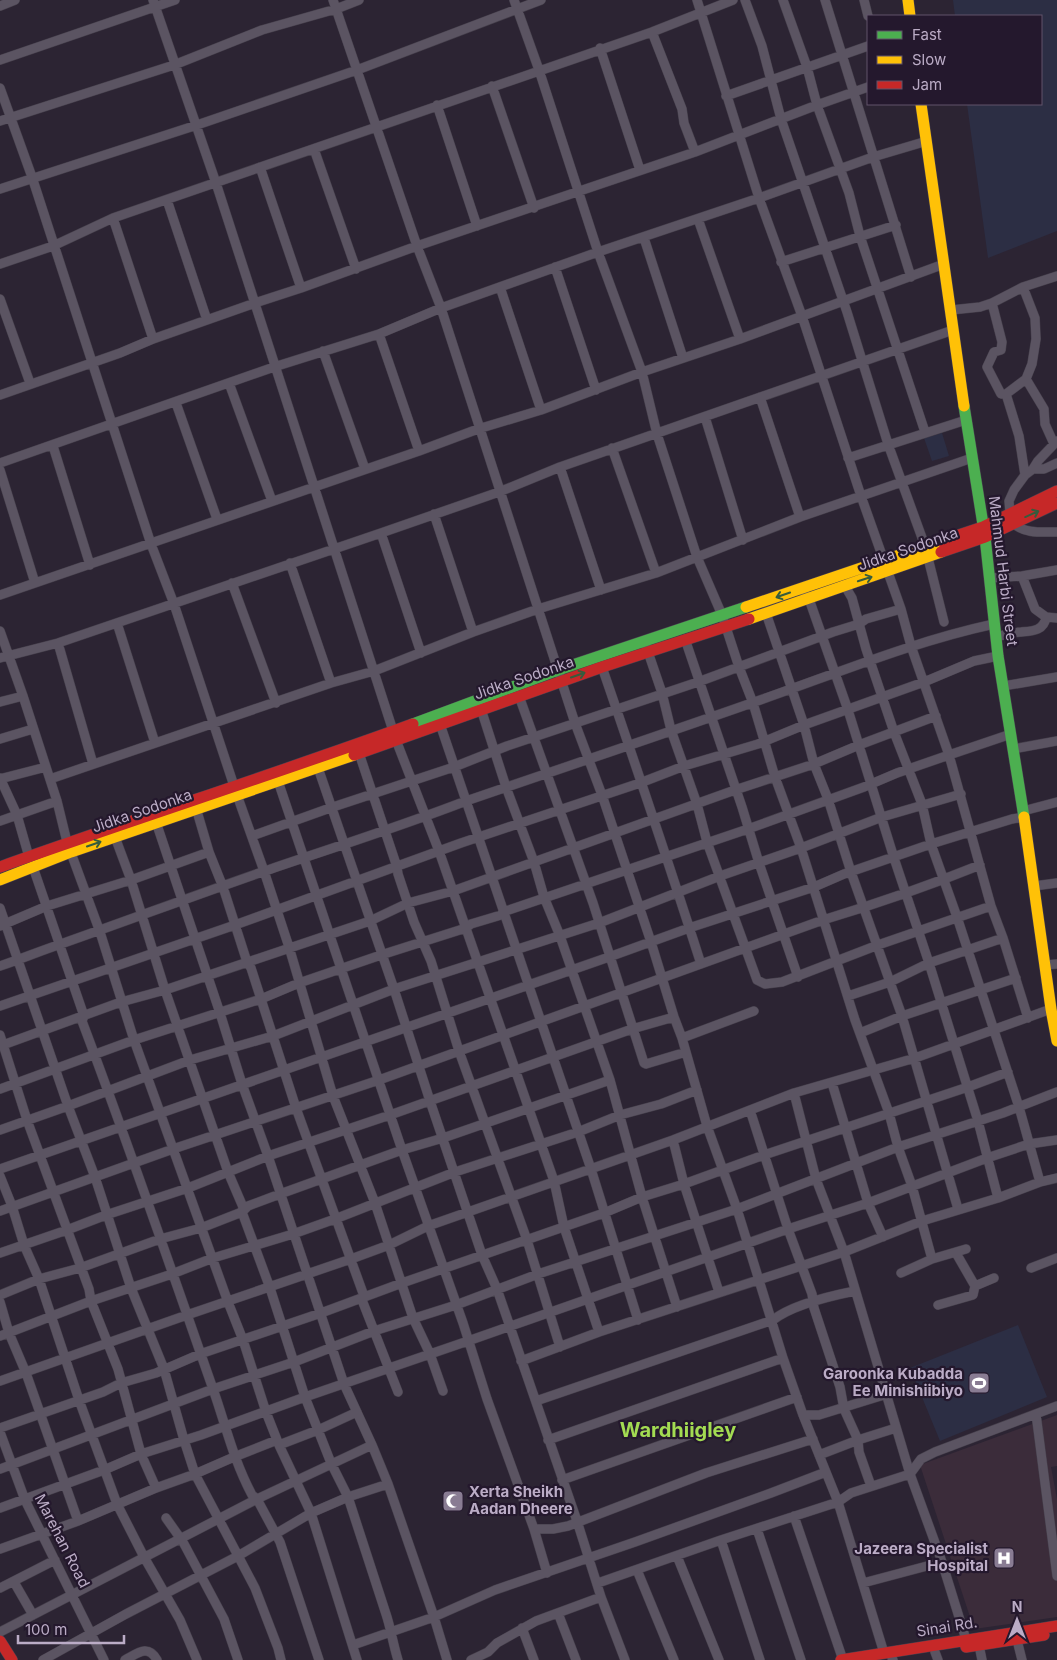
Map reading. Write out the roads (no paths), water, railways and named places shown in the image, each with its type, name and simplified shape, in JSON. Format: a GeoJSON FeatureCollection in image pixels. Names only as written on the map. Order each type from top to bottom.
{"type":"FeatureCollection","features":[{"type":"Feature","properties":{"kind":"main road"},"geometry":{"type":"LineString","coordinates":[[908,0],[910,15]]}},
{"type":"Feature","properties":{"kind":"main road","name":"Mahmud Harbi Street"},"geometry":{"type":"LineString","coordinates":[[921,105],[966,420],[984,532],[998,656],[1024,814],[1057,1041]]}},
{"type":"Feature","properties":{"kind":"main road","name":"Jidka Sodonka"},"geometry":{"type":"LineString","coordinates":[[70,847],[115,837],[196,808],[235,791],[278,781],[316,764],[359,753],[395,736],[440,724],[519,696],[559,676],[602,666],[646,647],[685,639],[802,589],[928,558],[1011,518],[1057,491]]}},
{"type":"Feature","properties":{"kind":"main road","name":"Jidka Sodonka"},"geometry":{"type":"LineString","coordinates":[[1011,518],[1057,503]]}},
{"type":"Feature","properties":{"kind":"main road","name":"Jidka Sodonka"},"geometry":{"type":"LineString","coordinates":[[0,880],[31,862],[70,847],[316,764],[559,676],[724,621],[766,614],[845,586],[925,546],[984,532]]}},
{"type":"Feature","properties":{"kind":"main road","name":"Jidka Sodonka"},"geometry":{"type":"LineString","coordinates":[[0,867],[31,862]]}},
{"type":"Feature","properties":{"kind":"main road","name":"Sinai Rd."},"geometry":{"type":"LineString","coordinates":[[842,1660],[888,1658],[1038,1632],[1057,1626]]}},
{"type":"Feature","properties":{"kind":"main road"},"geometry":{"type":"LineString","coordinates":[[888,1658],[936,1656],[971,1644],[1017,1640],[1038,1632],[1057,1633]]}},
{"type":"Feature","properties":{"kind":"main road"},"geometry":{"type":"LineString","coordinates":[[0,1640],[12,1660]]}},
{"type":"Feature","properties":{"kind":"street"},"geometry":{"type":"LineString","coordinates":[[0,6],[15,0]]}},
{"type":"Feature","properties":{"kind":"street"},"geometry":{"type":"LineString","coordinates":[[0,60],[154,3],[176,0]]}},
{"type":"Feature","properties":{"kind":"street"},"geometry":{"type":"LineString","coordinates":[[0,121],[174,65],[334,4],[359,0]]}},
{"type":"Feature","properties":{"kind":"street"},"geometry":{"type":"LineString","coordinates":[[0,189],[357,70],[516,4],[541,0]]}},
{"type":"Feature","properties":{"kind":"street"},"geometry":{"type":"LineString","coordinates":[[696,0],[759,198],[802,316],[848,458],[901,609],[911,646],[949,754],[992,906],[1004,938],[1028,1018]]}},
{"type":"Feature","properties":{"kind":"street"},"geometry":{"type":"LineString","coordinates":[[0,264],[53,246],[113,218],[600,48],[652,32],[733,0]]}},
{"type":"Feature","properties":{"kind":"street"},"geometry":{"type":"LineString","coordinates":[[746,0],[762,46],[781,119],[888,444],[925,546]]}},
{"type":"Feature","properties":{"kind":"street"},"geometry":{"type":"LineString","coordinates":[[784,0],[807,67],[817,105],[849,193],[860,236],[925,432]]}},
{"type":"Feature","properties":{"kind":"street"},"geometry":{"type":"LineString","coordinates":[[825,0],[911,277]]}},
{"type":"Feature","properties":{"kind":"street"},"geometry":{"type":"LineString","coordinates":[[864,0],[868,15]]}},
{"type":"Feature","properties":{"kind":"street"},"geometry":{"type":"LineString","coordinates":[[154,3],[216,183],[395,736],[439,851],[542,1144],[554,1181],[564,1227],[599,1332]]}},
{"type":"Feature","properties":{"kind":"street"},"geometry":{"type":"LineString","coordinates":[[334,4],[441,308],[478,429],[559,676],[602,795],[651,942],[682,1038],[707,1126],[736,1209],[783,1358],[803,1415],[838,1502],[888,1658]]}},
{"type":"Feature","properties":{"kind":"street"},"geometry":{"type":"LineString","coordinates":[[516,4],[598,252],[642,372],[657,434],[697,557],[724,621],[738,667],[753,702],[775,777],[802,848],[836,962],[889,1113],[898,1148],[912,1186],[932,1260]]}},
{"type":"Feature","properties":{"kind":"street"},"geometry":{"type":"LineString","coordinates":[[652,32],[682,109],[684,123],[695,152]]}},
{"type":"Feature","properties":{"kind":"street"},"geometry":{"type":"LineString","coordinates":[[726,96],[867,46]]}},
{"type":"Feature","properties":{"kind":"street"},"geometry":{"type":"LineString","coordinates":[[600,48],[640,170]]}},
{"type":"Feature","properties":{"kind":"street"},"geometry":{"type":"LineString","coordinates":[[492,86],[534,208]]}},
{"type":"Feature","properties":{"kind":"street"},"geometry":{"type":"LineString","coordinates":[[0,395],[120,353],[255,302],[301,288],[418,246],[579,193],[695,152],[867,87]]}},
{"type":"Feature","properties":{"kind":"street"},"geometry":{"type":"LineString","coordinates":[[0,88],[32,178],[151,544],[174,604],[235,791],[264,871],[333,1096],[375,1204],[413,1318],[430,1354],[443,1391]]}},
{"type":"Feature","properties":{"kind":"street"},"geometry":{"type":"LineString","coordinates":[[437,105],[477,226]]}},
{"type":"Feature","properties":{"kind":"street"},"geometry":{"type":"LineString","coordinates":[[0,463],[176,403],[274,367],[379,334],[441,308],[598,252],[644,238],[874,157],[927,141]]}},
{"type":"Feature","properties":{"kind":"street"},"geometry":{"type":"LineString","coordinates":[[314,149],[356,269]]}},
{"type":"Feature","properties":{"kind":"street"},"geometry":{"type":"LineString","coordinates":[[260,166],[301,288]]}},
{"type":"Feature","properties":{"kind":"street"},"geometry":{"type":"LineString","coordinates":[[166,200],[207,320]]}},
{"type":"Feature","properties":{"kind":"street"},"geometry":{"type":"LineString","coordinates":[[113,218],[153,339]]}},
{"type":"Feature","properties":{"kind":"street"},"geometry":{"type":"LineString","coordinates":[[698,219],[740,339]]}},
{"type":"Feature","properties":{"kind":"street"},"geometry":{"type":"LineString","coordinates":[[781,262],[896,225]]}},
{"type":"Feature","properties":{"kind":"street"},"geometry":{"type":"LineString","coordinates":[[644,238],[683,358]]}},
{"type":"Feature","properties":{"kind":"street"},"geometry":{"type":"LineString","coordinates":[[0,595],[418,452],[478,429],[541,410],[944,264]]}},
{"type":"Feature","properties":{"kind":"street"},"geometry":{"type":"LineString","coordinates":[[555,268],[596,390]]}},
{"type":"Feature","properties":{"kind":"street"},"geometry":{"type":"LineString","coordinates":[[951,310],[980,307],[1023,287],[1057,276]]}},
{"type":"Feature","properties":{"kind":"street"},"geometry":{"type":"LineString","coordinates":[[500,287],[541,410]]}},
{"type":"Feature","properties":{"kind":"street"},"geometry":{"type":"LineString","coordinates":[[992,303],[1002,342],[1001,350],[994,352],[987,367],[1001,394],[1006,394],[1026,379],[1032,364],[1036,324],[1023,287]]}},
{"type":"Feature","properties":{"kind":"street"},"geometry":{"type":"LineString","coordinates":[[0,299],[30,383]]}},
{"type":"Feature","properties":{"kind":"street"},"geometry":{"type":"LineString","coordinates":[[4,656],[58,643],[381,533],[499,492],[560,466],[953,330]]}},
{"type":"Feature","properties":{"kind":"street"},"geometry":{"type":"LineString","coordinates":[[379,334],[418,452]]}},
{"type":"Feature","properties":{"kind":"street"},"geometry":{"type":"LineString","coordinates":[[323,352],[365,469]]}},
{"type":"Feature","properties":{"kind":"street"},"geometry":{"type":"LineString","coordinates":[[1026,379],[1044,409],[1045,424],[1056,442],[1014,490],[1009,500],[1011,518],[1020,528],[1026,530],[1057,532]]}},
{"type":"Feature","properties":{"kind":"street"},"geometry":{"type":"LineString","coordinates":[[229,383],[272,501]]}},
{"type":"Feature","properties":{"kind":"street"},"geometry":{"type":"LineString","coordinates":[[1006,394],[1029,472]]}},
{"type":"Feature","properties":{"kind":"street"},"geometry":{"type":"LineString","coordinates":[[760,397],[800,517]]}},
{"type":"Feature","properties":{"kind":"street"},"geometry":{"type":"LineString","coordinates":[[176,403],[217,520]]}},
{"type":"Feature","properties":{"kind":"street"},"geometry":{"type":"LineString","coordinates":[[705,417],[743,540]]}},
{"type":"Feature","properties":{"kind":"street"},"geometry":{"type":"LineString","coordinates":[[848,458],[966,420]]}},
{"type":"Feature","properties":{"kind":"street"},"geometry":{"type":"LineString","coordinates":[[53,446],[90,565]]}},
{"type":"Feature","properties":{"kind":"street"},"geometry":{"type":"LineString","coordinates":[[612,448],[656,573]]}},
{"type":"Feature","properties":{"kind":"street"},"geometry":{"type":"LineString","coordinates":[[50,779],[331,683],[374,671],[538,609],[656,573],[800,517],[972,458]]}},
{"type":"Feature","properties":{"kind":"street"},"geometry":{"type":"LineString","coordinates":[[1029,472],[1044,470],[1057,463]]}},
{"type":"Feature","properties":{"kind":"street"},"geometry":{"type":"LineString","coordinates":[[560,466],[601,590]]}},
{"type":"Feature","properties":{"kind":"street"},"geometry":{"type":"LineString","coordinates":[[0,470],[36,583]]}},
{"type":"Feature","properties":{"kind":"street"},"geometry":{"type":"LineString","coordinates":[[434,514],[473,632]]}},
{"type":"Feature","properties":{"kind":"street"},"geometry":{"type":"LineString","coordinates":[[381,533],[421,653]]}},
{"type":"Feature","properties":{"kind":"street"},"geometry":{"type":"LineString","coordinates":[[928,558],[944,622]]}},
{"type":"Feature","properties":{"kind":"street"},"geometry":{"type":"LineString","coordinates":[[290,564],[331,683]]}},
{"type":"Feature","properties":{"kind":"street"},"geometry":{"type":"LineString","coordinates":[[990,578],[1022,576],[1057,570]]}},
{"type":"Feature","properties":{"kind":"street"},"geometry":{"type":"LineString","coordinates":[[1022,576],[1035,609],[1046,617],[1057,618]]}},
{"type":"Feature","properties":{"kind":"street"},"geometry":{"type":"LineString","coordinates":[[232,583],[276,703]]}},
{"type":"Feature","properties":{"kind":"street"},"geometry":{"type":"LineString","coordinates":[[845,586],[852,598],[866,648],[894,732],[922,804],[931,844],[1008,1072],[1040,1182]]}},
{"type":"Feature","properties":{"kind":"street"},"geometry":{"type":"LineString","coordinates":[[802,589],[809,599],[859,744],[955,1044],[998,1198]]}},
{"type":"Feature","properties":{"kind":"street"},"geometry":{"type":"LineString","coordinates":[[252,836],[411,780],[454,767],[496,750],[698,682],[848,626],[901,609]]}},
{"type":"Feature","properties":{"kind":"street"},"geometry":{"type":"LineString","coordinates":[[766,614],[804,725],[814,764],[828,799],[851,872],[902,1016],[958,1209]]}},
{"type":"Feature","properties":{"kind":"street"},"geometry":{"type":"LineString","coordinates":[[996,637],[1036,630],[1045,622],[1046,617]]}},
{"type":"Feature","properties":{"kind":"street"},"geometry":{"type":"LineString","coordinates":[[117,623],[155,743]]}},
{"type":"Feature","properties":{"kind":"street"},"geometry":{"type":"LineString","coordinates":[[0,966],[60,944],[100,932],[142,914],[183,902],[264,871],[792,689],[871,659],[952,633],[994,624]]}},
{"type":"Feature","properties":{"kind":"street"},"geometry":{"type":"LineString","coordinates":[[0,631],[4,656],[23,696],[70,847],[100,932],[134,1040],[188,1188],[200,1228],[243,1340],[266,1412],[278,1443],[311,1513],[357,1660]]}},
{"type":"Feature","properties":{"kind":"street"},"geometry":{"type":"LineString","coordinates":[[685,639],[798,977]]}},
{"type":"Feature","properties":{"kind":"street"},"geometry":{"type":"LineString","coordinates":[[58,643],[93,764]]}},
{"type":"Feature","properties":{"kind":"street"},"geometry":{"type":"LineString","coordinates":[[646,647],[662,693],[671,730],[697,804],[707,842],[757,980],[765,984],[776,984],[798,977],[878,944],[992,906]]}},
{"type":"Feature","properties":{"kind":"street"},"geometry":{"type":"LineString","coordinates":[[0,1006],[196,939],[559,809],[640,783],[684,766],[758,744],[974,662],[998,656]]}},
{"type":"Feature","properties":{"kind":"street"},"geometry":{"type":"LineString","coordinates":[[602,666],[630,745],[640,783],[701,964]]}},
{"type":"Feature","properties":{"kind":"street"},"geometry":{"type":"LineString","coordinates":[[1003,686],[1057,677]]}},
{"type":"Feature","properties":{"kind":"street"},"geometry":{"type":"LineString","coordinates":[[0,702],[23,696]]}},
{"type":"Feature","properties":{"kind":"street"},"geometry":{"type":"LineString","coordinates":[[519,696],[548,773],[644,1063],[686,1052]]}},
{"type":"Feature","properties":{"kind":"street"},"geometry":{"type":"LineString","coordinates":[[481,709],[496,750],[506,787],[534,862],[544,897],[560,936],[610,1080],[642,1197],[676,1308]]}},
{"type":"Feature","properties":{"kind":"street"},"geometry":{"type":"LineString","coordinates":[[2,1045],[121,1002],[165,990],[370,921],[408,903],[453,891],[735,790],[814,764],[859,744],[936,716]]}},
{"type":"Feature","properties":{"kind":"street"},"geometry":{"type":"LineString","coordinates":[[440,724],[591,1169],[638,1320]]}},
{"type":"Feature","properties":{"kind":"street"},"geometry":{"type":"LineString","coordinates":[[0,739],[33,729]]}},
{"type":"Feature","properties":{"kind":"street"},"geometry":{"type":"LineString","coordinates":[[0,1088],[134,1040],[261,999],[299,983],[466,928],[471,924],[501,915],[503,912],[544,897],[748,829],[949,754],[1011,734]]}},
{"type":"Feature","properties":{"kind":"street"},"geometry":{"type":"LineString","coordinates":[[1013,748],[1057,741]]}},
{"type":"Feature","properties":{"kind":"street"},"geometry":{"type":"LineString","coordinates":[[359,753],[408,903],[436,976],[459,1051],[527,1240],[560,1347]]}},
{"type":"Feature","properties":{"kind":"street"},"geometry":{"type":"LineString","coordinates":[[316,764],[394,989],[482,1255],[497,1289],[598,1583],[601,1597],[625,1660]]}},
{"type":"Feature","properties":{"kind":"street"},"geometry":{"type":"LineString","coordinates":[[46,767],[0,779],[17,815],[31,862],[84,1016],[82,1021],[135,1162],[234,1456],[252,1495],[257,1500],[280,1542],[319,1660]]}},
{"type":"Feature","properties":{"kind":"street"},"geometry":{"type":"LineString","coordinates":[[278,781],[340,970],[534,1529],[547,1573]]}},
{"type":"Feature","properties":{"kind":"street"},"geometry":{"type":"LineString","coordinates":[[0,1130],[190,1060],[273,1036],[394,989],[599,923],[720,876],[922,804],[961,794]]}},
{"type":"Feature","properties":{"kind":"street"},"geometry":{"type":"LineString","coordinates":[[0,821],[57,801]]}},
{"type":"Feature","properties":{"kind":"street"},"geometry":{"type":"LineString","coordinates":[[0,1169],[609,958],[689,928],[773,902],[851,872],[970,831],[1012,819],[1057,802]]}},
{"type":"Feature","properties":{"kind":"street"},"geometry":{"type":"LineString","coordinates":[[196,808],[209,852],[223,887],[247,962],[251,968],[296,1108],[364,1296],[362,1300],[398,1392]]}},
{"type":"Feature","properties":{"kind":"street"},"geometry":{"type":"LineString","coordinates":[[156,822],[196,939],[242,1084],[344,1384],[388,1484],[447,1660]]}},
{"type":"Feature","properties":{"kind":"street"},"geometry":{"type":"LineString","coordinates":[[115,837],[155,953],[165,990],[228,1172],[243,1207],[242,1212],[283,1326],[305,1397],[331,1463],[348,1497],[392,1632],[392,1641],[398,1660]]}},
{"type":"Feature","properties":{"kind":"street"},"geometry":{"type":"LineString","coordinates":[[3,925],[86,892],[131,880],[209,852]]}},
{"type":"Feature","properties":{"kind":"street"},"geometry":{"type":"LineString","coordinates":[[0,1210],[173,1148],[333,1096],[541,1023],[662,977],[823,920],[944,880],[980,865]]}},
{"type":"Feature","properties":{"kind":"street"},"geometry":{"type":"LineString","coordinates":[[1034,886],[1057,883]]}},
{"type":"Feature","properties":{"kind":"street"},"geometry":{"type":"LineString","coordinates":[[0,908],[3,925],[18,960],[68,1106],[95,1177],[131,1288],[164,1369],[173,1405],[195,1474],[255,1588],[281,1660]]}},
{"type":"Feature","properties":{"kind":"street"},"geometry":{"type":"LineString","coordinates":[[848,996],[890,982],[929,964],[1004,938]]}},
{"type":"Feature","properties":{"kind":"street"},"geometry":{"type":"LineString","coordinates":[[1045,965],[1057,964]]}},
{"type":"Feature","properties":{"kind":"street"},"geometry":{"type":"LineString","coordinates":[[860,1033],[902,1016],[1016,978]]}},
{"type":"Feature","properties":{"kind":"street"},"geometry":{"type":"LineString","coordinates":[[0,1381],[307,1275],[389,1244],[428,1226],[673,1140],[794,1093],[915,1058],[1051,1009]]}},
{"type":"Feature","properties":{"kind":"street"},"geometry":{"type":"LineString","coordinates":[[682,1038],[754,1012]]}},
{"type":"Feature","properties":{"kind":"street"},"geometry":{"type":"LineString","coordinates":[[0,1253],[188,1188],[268,1156],[390,1115],[471,1085],[632,1029],[674,1018]]}},
{"type":"Feature","properties":{"kind":"street"},"geometry":{"type":"LineString","coordinates":[[0,1035],[27,1120],[108,1344],[141,1454],[156,1488]]}},
{"type":"Feature","properties":{"kind":"street"},"geometry":{"type":"LineString","coordinates":[[0,1428],[103,1392],[121,1383],[164,1369],[200,1354],[604,1213],[642,1197],[928,1101],[1008,1072]]}},
{"type":"Feature","properties":{"kind":"street"},"geometry":{"type":"LineString","coordinates":[[0,1295],[38,1279],[80,1268],[160,1239],[200,1228],[242,1212],[248,1206],[360,1165],[610,1080]]}},
{"type":"Feature","properties":{"kind":"street"},"geometry":{"type":"LineString","coordinates":[[832,1083],[868,1203],[883,1237]]}},
{"type":"Feature","properties":{"kind":"street"},"geometry":{"type":"LineString","coordinates":[[0,1336],[51,1318],[91,1301],[213,1258],[335,1219],[455,1172],[578,1132],[620,1115],[661,1104],[697,1090]]}},
{"type":"Feature","properties":{"kind":"street"},"geometry":{"type":"LineString","coordinates":[[0,1469],[374,1331],[456,1305],[538,1274],[736,1209],[936,1134],[1019,1107],[1057,1092]]}},
{"type":"Feature","properties":{"kind":"street"},"geometry":{"type":"LineString","coordinates":[[794,1093],[816,1179],[844,1252],[910,1474],[971,1644],[982,1660]]}},
{"type":"Feature","properties":{"kind":"street"},"geometry":{"type":"LineString","coordinates":[[750,1110],[788,1229],[814,1302],[814,1308],[840,1387],[844,1408],[858,1440],[859,1452],[871,1486]]}},
{"type":"Feature","properties":{"kind":"street"},"geometry":{"type":"LineString","coordinates":[[673,1140],[684,1184],[719,1292]]}},
{"type":"Feature","properties":{"kind":"street"},"geometry":{"type":"LineString","coordinates":[[0,1508],[104,1470],[141,1454],[747,1243],[868,1203],[987,1158],[1029,1144],[1057,1140]]}},
{"type":"Feature","properties":{"kind":"street"},"geometry":{"type":"LineString","coordinates":[[0,1176],[117,1504],[185,1630],[197,1660]]}},
{"type":"Feature","properties":{"kind":"street"},"geometry":{"type":"LineString","coordinates":[[521,1361],[599,1332],[844,1252],[922,1221],[1057,1178]]}},
{"type":"Feature","properties":{"kind":"street"},"geometry":{"type":"LineString","coordinates":[[901,1273],[966,1249]]}},
{"type":"Feature","properties":{"kind":"street"},"geometry":{"type":"LineString","coordinates":[[938,1304],[973,1294],[975,1286],[956,1253]]}},
{"type":"Feature","properties":{"kind":"street"},"geometry":{"type":"LineString","coordinates":[[1031,1268],[1057,1258]]}},
{"type":"Feature","properties":{"kind":"street"},"geometry":{"type":"LineString","coordinates":[[975,1286],[994,1278]]}},
{"type":"Feature","properties":{"kind":"street"},"geometry":{"type":"LineString","coordinates":[[536,1401],[772,1320],[782,1313],[855,1291]]}},
{"type":"Feature","properties":{"kind":"street"},"geometry":{"type":"LineString","coordinates":[[0,1302],[78,1521]]}},
{"type":"Feature","properties":{"kind":"street"},"geometry":{"type":"LineString","coordinates":[[548,1440],[783,1358]]}},
{"type":"Feature","properties":{"kind":"street"},"geometry":{"type":"LineString","coordinates":[[803,1415],[819,1415],[887,1394]]}},
{"type":"Feature","properties":{"kind":"street"},"geometry":{"type":"LineString","coordinates":[[562,1480],[797,1398]]}},
{"type":"Feature","properties":{"kind":"street"},"geometry":{"type":"LineString","coordinates":[[598,1583],[838,1502],[851,1493],[910,1474],[921,1459],[1057,1406]]}},
{"type":"Feature","properties":{"kind":"street"},"geometry":{"type":"LineString","coordinates":[[0,1549],[78,1521],[156,1488],[195,1474],[234,1456],[318,1430],[357,1412]]}},
{"type":"Feature","properties":{"kind":"street"},"geometry":{"type":"LineString","coordinates":[[1036,1414],[1057,1576]]}},
{"type":"Feature","properties":{"kind":"street"},"geometry":{"type":"LineString","coordinates":[[819,1455],[896,1428]]}},
{"type":"Feature","properties":{"kind":"street","name":"Marehan Road"},"geometry":{"type":"LineString","coordinates":[[0,1432],[25,1500],[104,1660]]}},
{"type":"Feature","properties":{"kind":"street"},"geometry":{"type":"LineString","coordinates":[[534,1529],[552,1529],[577,1521],[706,1473],[813,1439]]}},
{"type":"Feature","properties":{"kind":"street"},"geometry":{"type":"LineString","coordinates":[[0,1632],[257,1500],[372,1445]]}},
{"type":"Feature","properties":{"kind":"street"},"geometry":{"type":"LineString","coordinates":[[353,1645],[434,1617],[495,1590],[771,1494],[826,1472]]}},
{"type":"Feature","properties":{"kind":"street"},"geometry":{"type":"LineString","coordinates":[[43,1660],[238,1556],[311,1513],[348,1497],[388,1484]]}},
{"type":"Feature","properties":{"kind":"street"},"geometry":{"type":"LineString","coordinates":[[794,1516],[842,1660]]}},
{"type":"Feature","properties":{"kind":"street"},"geometry":{"type":"LineString","coordinates":[[166,1518],[201,1575],[224,1619],[238,1660]]}},
{"type":"Feature","properties":{"kind":"street"},"geometry":{"type":"LineString","coordinates":[[757,1529],[801,1660]]}},
{"type":"Feature","properties":{"kind":"street"},"geometry":{"type":"LineString","coordinates":[[721,1540],[760,1660]]}},
{"type":"Feature","properties":{"kind":"street"},"geometry":{"type":"LineString","coordinates":[[676,1556],[704,1619],[719,1660]]}},
{"type":"Feature","properties":{"kind":"street"},"geometry":{"type":"LineString","coordinates":[[0,1588],[55,1560]]}},
{"type":"Feature","properties":{"kind":"street"},"geometry":{"type":"LineString","coordinates":[[863,1583],[942,1562]]}},
{"type":"Feature","properties":{"kind":"street"},"geometry":{"type":"LineString","coordinates":[[637,1570],[674,1660]]}},
{"type":"Feature","properties":{"kind":"street"},"geometry":{"type":"LineString","coordinates":[[14,1582],[33,1615]]}},
{"type":"Feature","properties":{"kind":"street"},"geometry":{"type":"LineString","coordinates":[[471,1660],[489,1656],[497,1642],[522,1628],[601,1597]]}},
{"type":"Feature","properties":{"kind":"street"},"geometry":{"type":"LineString","coordinates":[[558,1613],[576,1660]]}},
{"type":"Feature","properties":{"kind":"street"},"geometry":{"type":"LineString","coordinates":[[522,1628],[534,1660]]}},
{"type":"Feature","properties":{"kind":"street"},"geometry":{"type":"LineString","coordinates":[[1017,1640],[1022,1660]]}},
{"type":"Feature","properties":{"kind":"street"},"geometry":{"type":"LineString","coordinates":[[125,1660],[149,1650],[157,1660]]}},
{"type":"Feature","properties":{"kind":"place","name":"Garoonka Kubadda Ee Minishiibiyo"},"geometry":{"type":"Point","coordinates":[979,1383]}},
{"type":"Feature","properties":{"kind":"place","name":"Xerta Sheikh Aadan Dheere"},"geometry":{"type":"Point","coordinates":[453,1501]}},
{"type":"Feature","properties":{"kind":"place","name":"Jazeera Specialist Hospital"},"geometry":{"type":"Point","coordinates":[1004,1558]}},
{"type":"Feature","properties":{"kind":"district","name":"Wardhiigley"},"geometry":{"type":"Point","coordinates":[678,1430]}}]}
